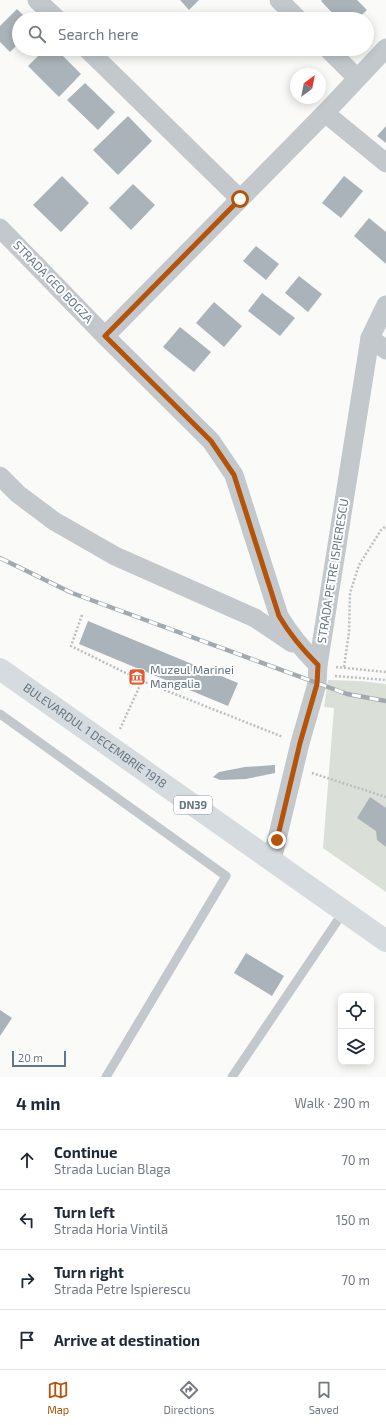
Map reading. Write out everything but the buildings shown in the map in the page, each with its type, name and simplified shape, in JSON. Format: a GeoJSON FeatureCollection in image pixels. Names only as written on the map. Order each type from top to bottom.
{"type":"FeatureCollection","features":[{"type":"Feature","properties":{"kind":"highway","name":"BULEVARDUL 1 DECEMBRIE 1918"},"geometry":{"type":"LineString","coordinates":[[0,669],[386,941]]}},
{"type":"Feature","properties":{"kind":"street"},"geometry":{"type":"LineString","coordinates":[[37,0],[50,12]]}},
{"type":"Feature","properties":{"kind":"street"},"geometry":{"type":"LineString","coordinates":[[279,0],[291,12]]}},
{"type":"Feature","properties":{"kind":"street"},"geometry":{"type":"LineString","coordinates":[[105,336],[325,113],[386,48]]}},
{"type":"Feature","properties":{"kind":"street"},"geometry":{"type":"LineString","coordinates":[[94,56],[240,199]]}},
{"type":"Feature","properties":{"kind":"street"},"geometry":{"type":"LineString","coordinates":[[335,56],[358,78]]}},
{"type":"Feature","properties":{"kind":"street"},"geometry":{"type":"LineString","coordinates":[[325,113],[386,163]]}},
{"type":"Feature","properties":{"kind":"street","name":"STRADA GEO BOGZA"},"geometry":{"type":"LineString","coordinates":[[0,228],[105,336],[211,441],[234,475],[279,616],[302,650]]}},
{"type":"Feature","properties":{"kind":"street","name":"STRADA PETRE ISPIERESCU"},"geometry":{"type":"LineString","coordinates":[[272,860],[300,743],[317,684],[318,665],[370,338],[386,305]]}},
{"type":"Feature","properties":{"kind":"street"},"geometry":{"type":"LineString","coordinates":[[370,338],[386,350]]}},
{"type":"Feature","properties":{"kind":"street"},"geometry":{"type":"LineString","coordinates":[[0,476],[18,494],[54,521],[115,556],[255,618],[302,650],[318,665]]}},
{"type":"Feature","properties":{"kind":"lane"},"geometry":{"type":"LineString","coordinates":[[0,714],[226,876],[106,1077]]}},
{"type":"Feature","properties":{"kind":"lane"},"geometry":{"type":"LineString","coordinates":[[232,1077],[344,911]]}},
{"type":"Feature","properties":{"kind":"path"},"geometry":{"type":"LineString","coordinates":[[344,667],[350,632],[350,593],[359,566],[381,530],[386,526]]}},
{"type":"Feature","properties":{"kind":"path"},"geometry":{"type":"LineString","coordinates":[[82,615],[71,646],[142,681],[300,743]]}},
{"type":"Feature","properties":{"kind":"path"},"geometry":{"type":"LineString","coordinates":[[318,665],[386,672]]}},
{"type":"Feature","properties":{"kind":"path"},"geometry":{"type":"LineString","coordinates":[[318,665],[335,676],[386,680]]}},
{"type":"Feature","properties":{"kind":"path"},"geometry":{"type":"LineString","coordinates":[[110,747],[142,681]]}},
{"type":"Feature","properties":{"kind":"path"},"geometry":{"type":"LineString","coordinates":[[294,768],[386,797]]}},
{"type":"Feature","properties":{"kind":"shaded area"},"geometry":{"type":"Polygon","coordinates":[[[328,680],[360,681],[386,684],[386,892],[323,848],[334,708],[324,707],[328,680]]]}},
{"type":"Feature","properties":{"kind":"railway"},"geometry":{"type":"LineString","coordinates":[[0,558],[72,593],[347,694],[386,701]]}},
{"type":"Feature","properties":{"kind":"place","name":"Muzeul Marinei Mangalia"},"geometry":{"type":"Point","coordinates":[137,677]}},
{"type":"Feature","properties":{"kind":"route"},"geometry":{"type":"LineString","coordinates":[[240,199],[105,336],[211,441],[234,475],[279,616],[302,650],[318,665],[317,684],[300,743],[277,840]]}}]}
